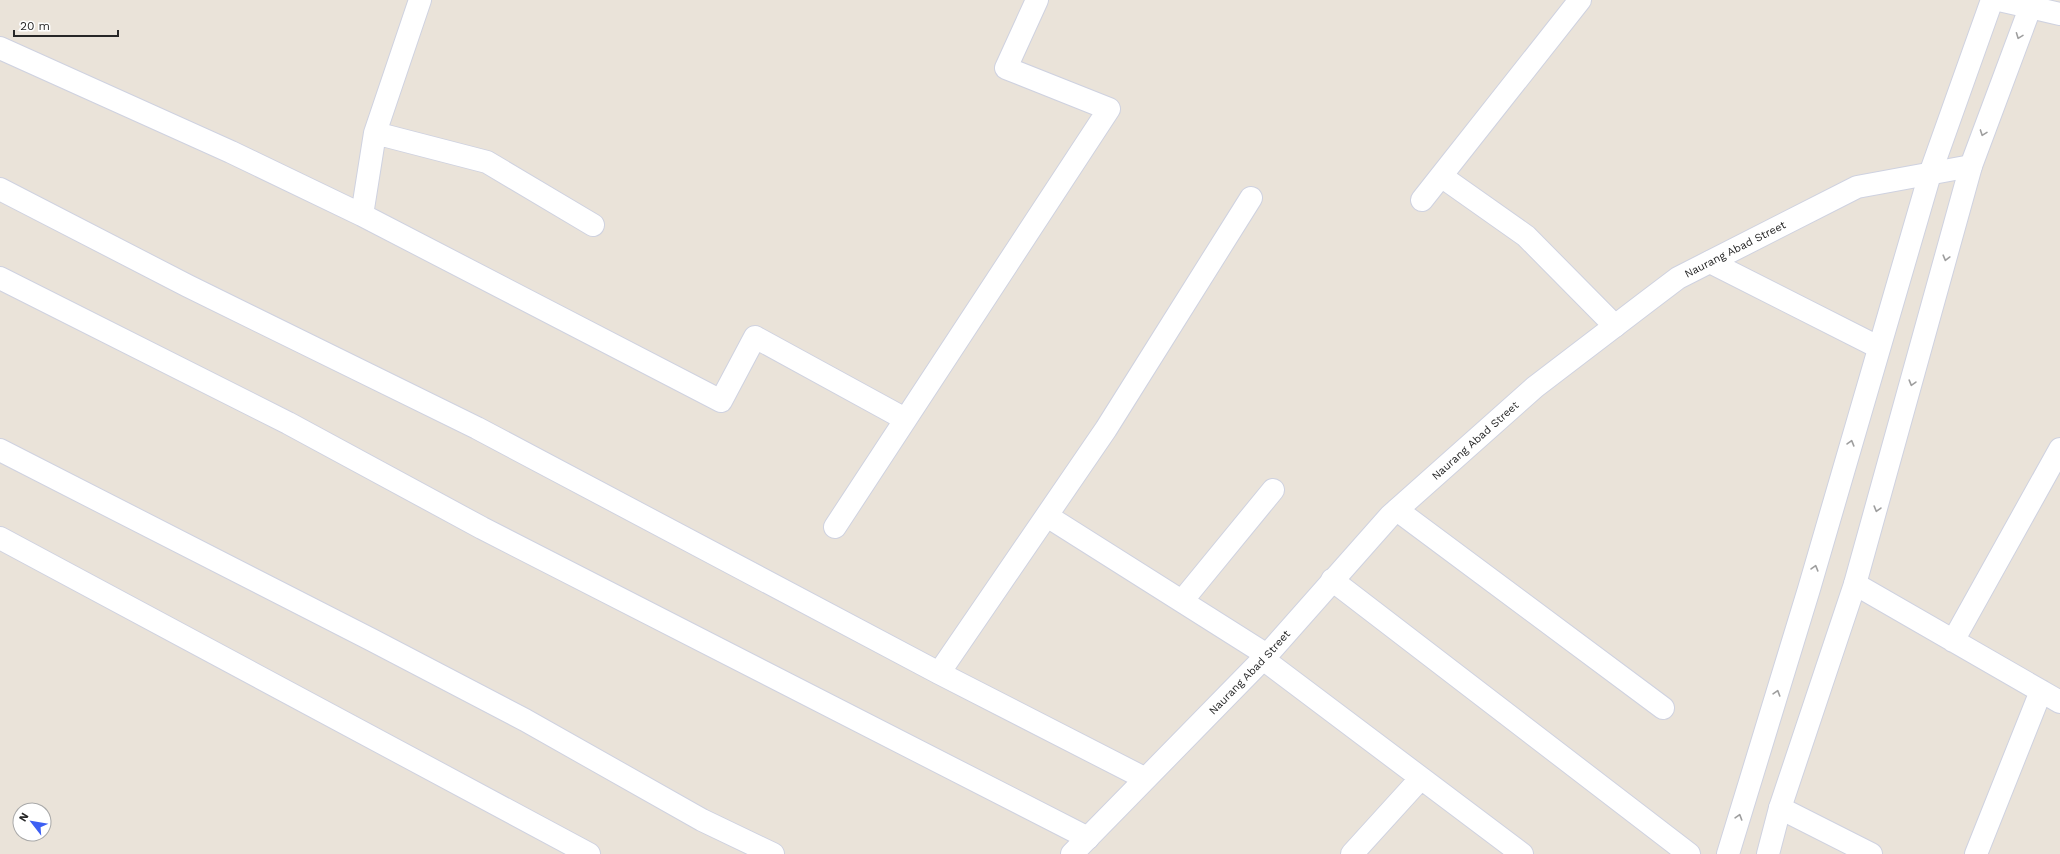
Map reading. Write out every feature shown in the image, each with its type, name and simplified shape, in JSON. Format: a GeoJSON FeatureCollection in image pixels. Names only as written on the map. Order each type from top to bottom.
{"type":"FeatureCollection","features":[{"type":"Feature","properties":{"kind":"street"},"geometry":{"type":"LineString","coordinates":[[362,215],[376,133],[420,0]]}},
{"type":"Feature","properties":{"kind":"street"},"geometry":{"type":"LineString","coordinates":[[835,527],[1109,109],[1006,68],[1037,0]]}},
{"type":"Feature","properties":{"kind":"street"},"geometry":{"type":"LineString","coordinates":[[1422,200],[1580,0]]}},
{"type":"Feature","properties":{"kind":"street"},"geometry":{"type":"LineString","coordinates":[[1728,854],[1809,589],[1878,347],[1930,174],[1992,0]]}},
{"type":"Feature","properties":{"kind":"street"},"geometry":{"type":"LineString","coordinates":[[1999,0],[2031,3],[2060,14]]}},
{"type":"Feature","properties":{"kind":"street"},"geometry":{"type":"LineString","coordinates":[[1768,854],[1780,808],[1855,584],[1971,166],[2031,3]]}},
{"type":"Feature","properties":{"kind":"street"},"geometry":{"type":"LineString","coordinates":[[0,48],[231,152],[362,215],[721,401],[755,337],[905,419]]}},
{"type":"Feature","properties":{"kind":"street"},"geometry":{"type":"LineString","coordinates":[[376,133],[487,162],[593,225]]}},
{"type":"Feature","properties":{"kind":"street","name":"Naurang Abad Street"},"geometry":{"type":"LineString","coordinates":[[1072,854],[1144,778],[1265,657],[1332,580],[1397,510],[1535,387],[1678,278],[1857,187],[1971,166]]}},
{"type":"Feature","properties":{"kind":"street"},"geometry":{"type":"LineString","coordinates":[[1441,176],[1526,236],[1615,326]]}},
{"type":"Feature","properties":{"kind":"street"},"geometry":{"type":"LineString","coordinates":[[0,189],[188,286],[477,428],[939,673],[1144,778]]}},
{"type":"Feature","properties":{"kind":"street"},"geometry":{"type":"LineString","coordinates":[[939,673],[1106,429],[1250,198]]}},
{"type":"Feature","properties":{"kind":"street"},"geometry":{"type":"LineString","coordinates":[[1710,262],[1878,347]]}},
{"type":"Feature","properties":{"kind":"street"},"geometry":{"type":"LineString","coordinates":[[0,278],[288,423],[482,528],[1088,838]]}},
{"type":"Feature","properties":{"kind":"street"},"geometry":{"type":"LineString","coordinates":[[1953,640],[2060,449]]}},
{"type":"Feature","properties":{"kind":"street"},"geometry":{"type":"LineString","coordinates":[[0,450],[379,643],[525,720],[702,820],[773,854]]}},
{"type":"Feature","properties":{"kind":"street"},"geometry":{"type":"LineString","coordinates":[[1182,601],[1273,490]]}},
{"type":"Feature","properties":{"kind":"street"},"geometry":{"type":"LineString","coordinates":[[1397,510],[1663,708]]}},
{"type":"Feature","properties":{"kind":"street"},"geometry":{"type":"LineString","coordinates":[[1047,516],[1182,601],[1265,657],[1522,854]]}},
{"type":"Feature","properties":{"kind":"street"},"geometry":{"type":"LineString","coordinates":[[0,538],[589,854]]}},
{"type":"Feature","properties":{"kind":"street"},"geometry":{"type":"LineString","coordinates":[[1332,580],[1688,854]]}},
{"type":"Feature","properties":{"kind":"street"},"geometry":{"type":"LineString","coordinates":[[1855,584],[2060,702]]}},
{"type":"Feature","properties":{"kind":"street"},"geometry":{"type":"LineString","coordinates":[[1976,854],[2040,691]]}},
{"type":"Feature","properties":{"kind":"street"},"geometry":{"type":"LineString","coordinates":[[1352,854],[1421,778]]}},
{"type":"Feature","properties":{"kind":"street"},"geometry":{"type":"LineString","coordinates":[[1780,808],[1871,854]]}}]}
